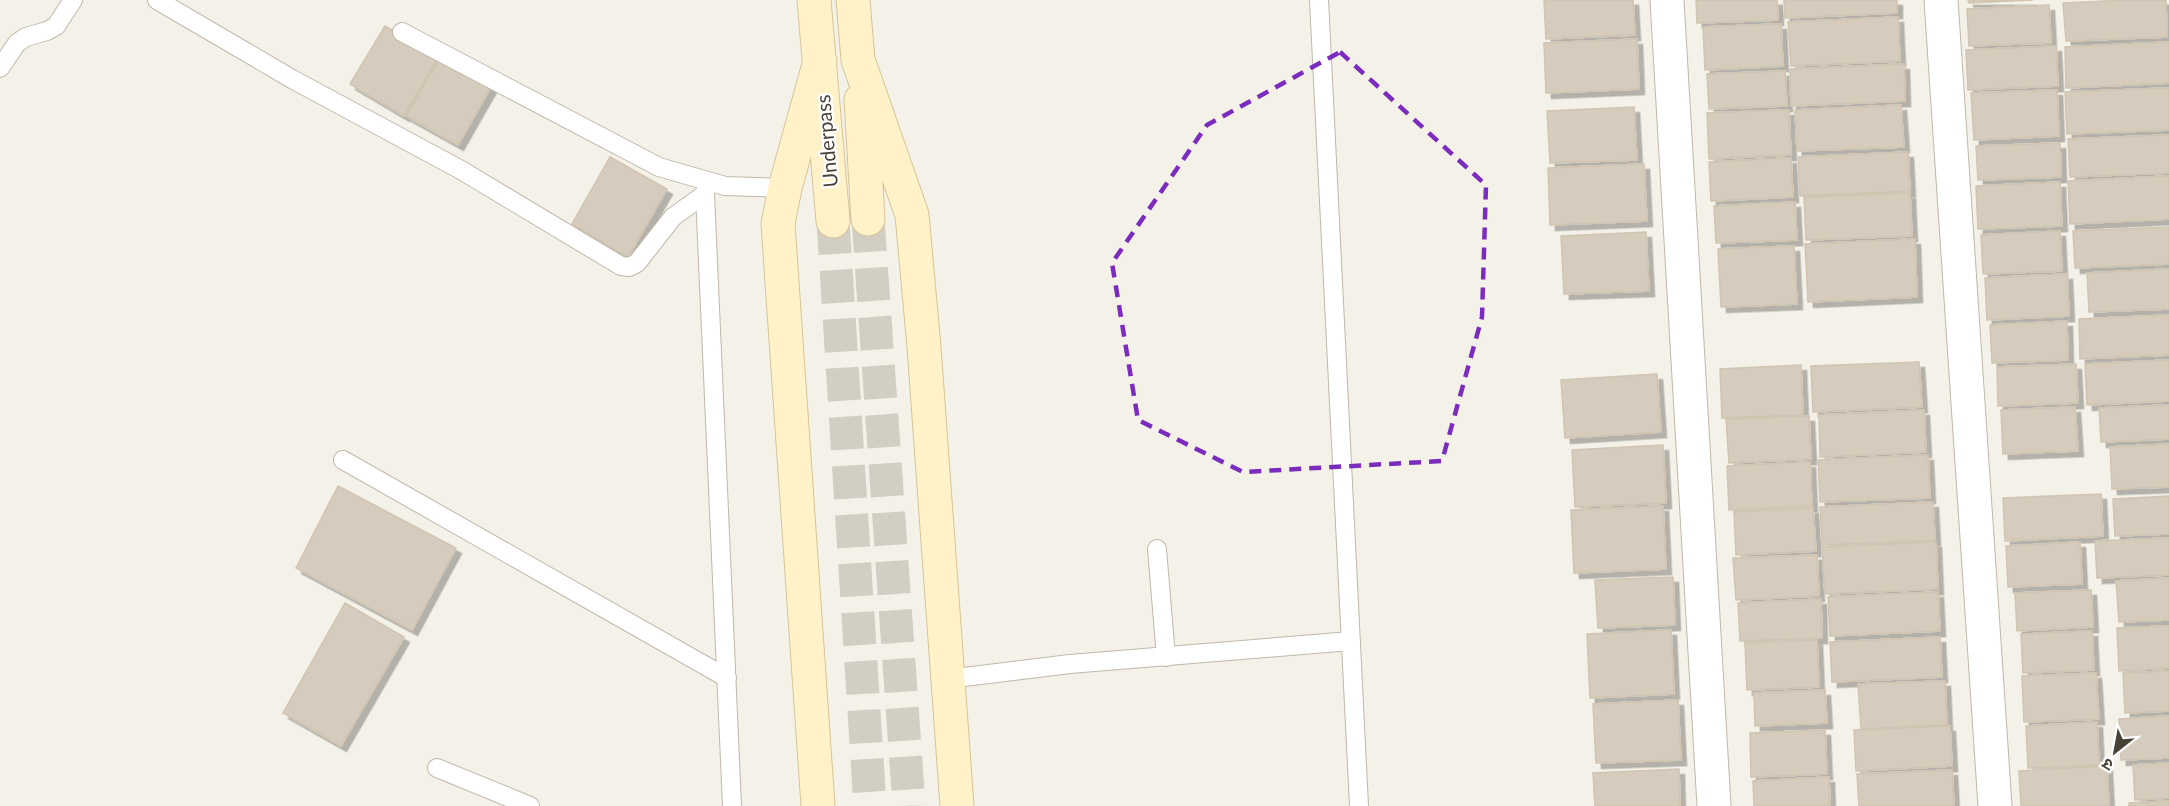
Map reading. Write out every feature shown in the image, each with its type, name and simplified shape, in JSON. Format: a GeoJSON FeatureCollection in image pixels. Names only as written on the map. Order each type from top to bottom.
{"type":"FeatureCollection","features":[{"type":"Feature","properties":{"kind":"main road","name":"Underpass"},"geometry":{"type":"LineString","coordinates":[[814,0],[833,221]]}},
{"type":"Feature","properties":{"kind":"main road"},"geometry":{"type":"LineString","coordinates":[[853,0],[858,60],[912,215],[924,347],[957,806]]}},
{"type":"Feature","properties":{"kind":"main road","name":"Underpass"},"geometry":{"type":"LineString","coordinates":[[858,60],[868,219]]}},
{"type":"Feature","properties":{"kind":"main road"},"geometry":{"type":"LineString","coordinates":[[818,806],[778,224],[785,189],[820,61]]}},
{"type":"Feature","properties":{"kind":"street"},"geometry":{"type":"LineString","coordinates":[[1667,0],[1714,806]]}},
{"type":"Feature","properties":{"kind":"street"},"geometry":{"type":"LineString","coordinates":[[1941,0],[1995,806]]}},
{"type":"Feature","properties":{"kind":"lane"},"geometry":{"type":"LineString","coordinates":[[0,68],[17,43],[26,37],[47,32],[56,26],[73,0]]}},
{"type":"Feature","properties":{"kind":"lane"},"geometry":{"type":"LineString","coordinates":[[157,0],[292,79],[460,170],[621,266],[629,267],[637,263],[673,217],[706,188]]}},
{"type":"Feature","properties":{"kind":"lane"},"geometry":{"type":"LineString","coordinates":[[1319,0],[1359,806]]}},
{"type":"Feature","properties":{"kind":"lane"},"geometry":{"type":"LineString","coordinates":[[402,32],[659,167],[706,188],[725,186],[785,189]]}},
{"type":"Feature","properties":{"kind":"lane"},"geometry":{"type":"LineString","coordinates":[[706,188],[732,806]]}},
{"type":"Feature","properties":{"kind":"lane"},"geometry":{"type":"LineString","coordinates":[[344,460],[727,678]]}},
{"type":"Feature","properties":{"kind":"lane"},"geometry":{"type":"LineString","coordinates":[[1157,549],[1166,657]]}},
{"type":"Feature","properties":{"kind":"lane"},"geometry":{"type":"LineString","coordinates":[[948,679],[1070,664],[1351,641]]}},
{"type":"Feature","properties":{"kind":"lane"},"geometry":{"type":"LineString","coordinates":[[437,768],[530,806]]}},
{"type":"Feature","properties":{"kind":"highlighted area"},"geometry":{"type":"Polygon","coordinates":[[[1340,52],[1486,185],[1482,317],[1442,461],[1243,472],[1138,420],[1112,263],[1207,125],[1340,52]]]}},
{"type":"Feature","properties":{"kind":"building"},"geometry":{"type":"Polygon","coordinates":[[[1544,0],[1633,0],[1635,35],[1546,39],[1544,0]]]}},
{"type":"Feature","properties":{"kind":"building"},"geometry":{"type":"Polygon","coordinates":[[[1696,0],[1777,0],[1778,20],[1697,23],[1696,0]]]}},
{"type":"Feature","properties":{"kind":"building"},"geometry":{"type":"Polygon","coordinates":[[[1784,0],[1897,0],[1897,13],[1785,18],[1784,0]]]}},
{"type":"Feature","properties":{"kind":"building"},"geometry":{"type":"Polygon","coordinates":[[[1968,0],[2033,0],[1969,3],[1968,0]]]}},
{"type":"Feature","properties":{"kind":"building"},"geometry":{"type":"Polygon","coordinates":[[[2166,0],[2167,37],[2066,41],[2063,3],[2166,0]]]}},
{"type":"Feature","properties":{"kind":"building"},"geometry":{"type":"Polygon","coordinates":[[[2049,5],[2051,43],[1969,46],[1967,9],[2049,5]]]}},
{"type":"Feature","properties":{"kind":"building"},"geometry":{"type":"Polygon","coordinates":[[[1898,17],[1900,61],[1791,66],[1788,22],[1898,17]]]}},
{"type":"Feature","properties":{"kind":"building"},"geometry":{"type":"Polygon","coordinates":[[[1781,24],[1783,66],[1705,70],[1703,27],[1781,24]]]}},
{"type":"Feature","properties":{"kind":"building"},"geometry":{"type":"Polygon","coordinates":[[[385,26],[438,58],[404,116],[350,84],[385,26]]]}},
{"type":"Feature","properties":{"kind":"building"},"geometry":{"type":"Polygon","coordinates":[[[1637,39],[1639,89],[1546,93],[1544,43],[1637,39]]]}},
{"type":"Feature","properties":{"kind":"building"},"geometry":{"type":"Polygon","coordinates":[[[2169,42],[2169,83],[2066,88],[2065,47],[2169,42]]]}},
{"type":"Feature","properties":{"kind":"building"},"geometry":{"type":"Polygon","coordinates":[[[2056,46],[2058,86],[1968,90],[1966,50],[2056,46]]]}},
{"type":"Feature","properties":{"kind":"building"},"geometry":{"type":"Polygon","coordinates":[[[440,58],[491,87],[458,145],[406,116],[440,58]]]}},
{"type":"Feature","properties":{"kind":"building"},"geometry":{"type":"Polygon","coordinates":[[[1904,64],[1905,101],[1791,106],[1790,69],[1904,64]]]}},
{"type":"Feature","properties":{"kind":"building"},"geometry":{"type":"Polygon","coordinates":[[[1785,71],[1787,106],[1709,109],[1707,74],[1785,71]]]}},
{"type":"Feature","properties":{"kind":"building"},"geometry":{"type":"Polygon","coordinates":[[[2169,88],[2169,130],[2067,134],[2065,92],[2169,88]]]}},
{"type":"Feature","properties":{"kind":"building"},"geometry":{"type":"Polygon","coordinates":[[[2057,90],[2059,136],[1974,140],[1971,93],[2057,90]]]}},
{"type":"Feature","properties":{"kind":"building"},"geometry":{"type":"Polygon","coordinates":[[[1901,105],[1904,147],[1797,151],[1795,110],[1901,105]]]}},
{"type":"Feature","properties":{"kind":"building"},"geometry":{"type":"Polygon","coordinates":[[[1634,107],[1637,160],[1550,163],[1547,111],[1634,107]]]}},
{"type":"Feature","properties":{"kind":"building"},"geometry":{"type":"Polygon","coordinates":[[[1789,110],[1791,155],[1709,159],[1707,113],[1789,110]]]}},
{"type":"Feature","properties":{"kind":"building"},"geometry":{"type":"Polygon","coordinates":[[[2169,135],[2169,173],[2070,177],[2068,139],[2169,135]]]}},
{"type":"Feature","properties":{"kind":"building"},"geometry":{"type":"Polygon","coordinates":[[[2060,143],[2061,177],[1978,180],[1976,146],[2060,143]]]}},
{"type":"Feature","properties":{"kind":"building"},"geometry":{"type":"Polygon","coordinates":[[[1908,152],[1910,191],[1800,196],[1798,157],[1908,152]]]}},
{"type":"Feature","properties":{"kind":"building"},"geometry":{"type":"Polygon","coordinates":[[[610,157],[667,189],[628,257],[572,224],[610,157]]]}},
{"type":"Feature","properties":{"kind":"building"},"geometry":{"type":"Polygon","coordinates":[[[1791,158],[1793,197],[1711,201],[1709,162],[1791,158]]]}},
{"type":"Feature","properties":{"kind":"building"},"geometry":{"type":"Polygon","coordinates":[[[1644,164],[1647,221],[1550,225],[1548,168],[1644,164]]]}},
{"type":"Feature","properties":{"kind":"building"},"geometry":{"type":"Polygon","coordinates":[[[2169,176],[2169,219],[2070,224],[2068,181],[2169,176]]]}},
{"type":"Feature","properties":{"kind":"building"},"geometry":{"type":"Polygon","coordinates":[[[2060,182],[2062,226],[1978,229],[1976,186],[2060,182]]]}},
{"type":"Feature","properties":{"kind":"building"},"geometry":{"type":"Polygon","coordinates":[[[1910,193],[1912,236],[1806,240],[1804,197],[1910,193]]]}},
{"type":"Feature","properties":{"kind":"building"},"geometry":{"type":"Polygon","coordinates":[[[1795,202],[1797,240],[1716,243],[1714,206],[1795,202]]]}},
{"type":"Feature","properties":{"kind":"building"},"geometry":{"type":"Polygon","coordinates":[[[2169,227],[2169,264],[2075,268],[2073,231],[2169,227]]]}},
{"type":"Feature","properties":{"kind":"building"},"geometry":{"type":"Polygon","coordinates":[[[2060,231],[2062,271],[1983,274],[1981,235],[2060,231]]]}},
{"type":"Feature","properties":{"kind":"building"},"geometry":{"type":"Polygon","coordinates":[[[1646,232],[1649,291],[1564,294],[1561,236],[1646,232]]]}},
{"type":"Feature","properties":{"kind":"building"},"geometry":{"type":"Polygon","coordinates":[[[1915,239],[1917,297],[1808,302],[1805,244],[1915,239]]]}},
{"type":"Feature","properties":{"kind":"building"},"geometry":{"type":"Polygon","coordinates":[[[1794,246],[1797,304],[1721,307],[1718,249],[1794,246]]]}},
{"type":"Feature","properties":{"kind":"building"},"geometry":{"type":"Polygon","coordinates":[[[2169,269],[2169,309],[2089,312],[2087,273],[2169,269]]]}},
{"type":"Feature","properties":{"kind":"building"},"geometry":{"type":"Polygon","coordinates":[[[2067,274],[2069,316],[1987,320],[1985,278],[2067,274]]]}},
{"type":"Feature","properties":{"kind":"building"},"geometry":{"type":"Polygon","coordinates":[[[2169,315],[2169,355],[2080,359],[2079,319],[2169,315]]]}},
{"type":"Feature","properties":{"kind":"building"},"geometry":{"type":"Polygon","coordinates":[[[2067,321],[2068,360],[1992,363],[1990,325],[2067,321]]]}},
{"type":"Feature","properties":{"kind":"building"},"geometry":{"type":"Polygon","coordinates":[[[2169,360],[2169,401],[2087,405],[2085,364],[2169,360]]]}},
{"type":"Feature","properties":{"kind":"building"},"geometry":{"type":"Polygon","coordinates":[[[1919,362],[1922,407],[1813,412],[1811,366],[1919,362]]]}},
{"type":"Feature","properties":{"kind":"building"},"geometry":{"type":"Polygon","coordinates":[[[2076,364],[2078,403],[1998,406],[1997,367],[2076,364]]]}},
{"type":"Feature","properties":{"kind":"building"},"geometry":{"type":"Polygon","coordinates":[[[1801,365],[1803,415],[1722,418],[1720,369],[1801,365]]]}},
{"type":"Feature","properties":{"kind":"building"},"geometry":{"type":"Polygon","coordinates":[[[1657,374],[1661,432],[1565,438],[1561,380],[1657,374]]]}},
{"type":"Feature","properties":{"kind":"building"},"geometry":{"type":"Polygon","coordinates":[[[2169,405],[2169,439],[2101,442],[2099,408],[2169,405]]]}},
{"type":"Feature","properties":{"kind":"building"},"geometry":{"type":"Polygon","coordinates":[[[2075,407],[2078,451],[2003,454],[2001,410],[2075,407]]]}},
{"type":"Feature","properties":{"kind":"building"},"geometry":{"type":"Polygon","coordinates":[[[1924,410],[1926,452],[1820,457],[1819,415],[1924,410]]]}},
{"type":"Feature","properties":{"kind":"building"},"geometry":{"type":"Polygon","coordinates":[[[1809,416],[1811,459],[1729,463],[1726,419],[1809,416]]]}},
{"type":"Feature","properties":{"kind":"building"},"geometry":{"type":"Polygon","coordinates":[[[2169,444],[2169,487],[2112,489],[2110,447],[2169,444]]]}},
{"type":"Feature","properties":{"kind":"building"},"geometry":{"type":"Polygon","coordinates":[[[1663,445],[1666,503],[1575,507],[1572,450],[1663,445]]]}},
{"type":"Feature","properties":{"kind":"building"},"geometry":{"type":"Polygon","coordinates":[[[1928,455],[1930,498],[1820,502],[1818,460],[1928,455]]]}},
{"type":"Feature","properties":{"kind":"building"},"geometry":{"type":"Polygon","coordinates":[[[1810,462],[1812,506],[1729,510],[1727,466],[1810,462]]]}},
{"type":"Feature","properties":{"kind":"building"},"geometry":{"type":"Polygon","coordinates":[[[338,486],[456,548],[412,630],[296,568],[338,486]]]}},
{"type":"Feature","properties":{"kind":"building"},"geometry":{"type":"Polygon","coordinates":[[[2101,494],[2103,536],[2005,541],[2003,498],[2101,494]]]}},
{"type":"Feature","properties":{"kind":"building"},"geometry":{"type":"Polygon","coordinates":[[[2169,496],[2169,534],[2115,536],[2113,499],[2169,496]]]}},
{"type":"Feature","properties":{"kind":"building"},"geometry":{"type":"Polygon","coordinates":[[[1933,502],[1935,540],[1822,545],[1820,507],[1933,502]]]}},
{"type":"Feature","properties":{"kind":"building"},"geometry":{"type":"Polygon","coordinates":[[[1663,506],[1666,569],[1574,573],[1571,510],[1663,506]]]}},
{"type":"Feature","properties":{"kind":"building"},"geometry":{"type":"Polygon","coordinates":[[[1813,508],[1816,551],[1736,555],[1734,512],[1813,508]]]}},
{"type":"Feature","properties":{"kind":"building"},"geometry":{"type":"Polygon","coordinates":[[[2169,538],[2169,575],[2097,578],[2095,541],[2169,538]]]}},
{"type":"Feature","properties":{"kind":"building"},"geometry":{"type":"Polygon","coordinates":[[[1936,542],[1938,589],[1825,594],[1822,547],[1936,542]]]}},
{"type":"Feature","properties":{"kind":"building"},"geometry":{"type":"Polygon","coordinates":[[[2080,542],[2082,584],[2008,587],[2006,546],[2080,542]]]}},
{"type":"Feature","properties":{"kind":"building"},"geometry":{"type":"Polygon","coordinates":[[[1817,555],[1819,596],[1736,600],[1733,558],[1817,555]]]}},
{"type":"Feature","properties":{"kind":"building"},"geometry":{"type":"Polygon","coordinates":[[[1673,577],[1675,625],[1598,628],[1595,580],[1673,577]]]}},
{"type":"Feature","properties":{"kind":"building"},"geometry":{"type":"Polygon","coordinates":[[[2169,578],[2169,620],[2119,622],[2116,581],[2169,578]]]}},
{"type":"Feature","properties":{"kind":"building"},"geometry":{"type":"Polygon","coordinates":[[[2091,590],[2093,627],[2017,631],[2015,593],[2091,590]]]}},
{"type":"Feature","properties":{"kind":"building"},"geometry":{"type":"Polygon","coordinates":[[[1938,592],[1940,631],[1830,636],[1828,597],[1938,592]]]}},
{"type":"Feature","properties":{"kind":"building"},"geometry":{"type":"Polygon","coordinates":[[[1821,599],[1822,638],[1740,641],[1738,603],[1821,599]]]}},
{"type":"Feature","properties":{"kind":"building"},"geometry":{"type":"Polygon","coordinates":[[[345,603],[404,637],[341,746],[283,713],[345,603]]]}},
{"type":"Feature","properties":{"kind":"building"},"geometry":{"type":"Polygon","coordinates":[[[2169,626],[2169,668],[2119,671],[2117,628],[2169,626]]]}},
{"type":"Feature","properties":{"kind":"building"},"geometry":{"type":"Polygon","coordinates":[[[1671,630],[1674,694],[1590,698],[1587,634],[1671,630]]]}},
{"type":"Feature","properties":{"kind":"building"},"geometry":{"type":"Polygon","coordinates":[[[2092,631],[2094,670],[2023,673],[2021,634],[2092,631]]]}},
{"type":"Feature","properties":{"kind":"building"},"geometry":{"type":"Polygon","coordinates":[[[1940,637],[1942,677],[1832,682],[1830,642],[1940,637]]]}},
{"type":"Feature","properties":{"kind":"building"},"geometry":{"type":"Polygon","coordinates":[[[1817,640],[1819,687],[1747,690],[1745,643],[1817,640]]]}},
{"type":"Feature","properties":{"kind":"building"},"geometry":{"type":"Polygon","coordinates":[[[2169,671],[2169,711],[2125,713],[2123,673],[2169,671]]]}},
{"type":"Feature","properties":{"kind":"building"},"geometry":{"type":"Polygon","coordinates":[[[2096,673],[2099,719],[2024,722],[2022,676],[2096,673]]]}},
{"type":"Feature","properties":{"kind":"building"},"geometry":{"type":"Polygon","coordinates":[[[1945,681],[1947,725],[1861,729],[1858,684],[1945,681]]]}},
{"type":"Feature","properties":{"kind":"building"},"geometry":{"type":"Polygon","coordinates":[[[1825,690],[1827,723],[1755,726],[1754,693],[1825,690]]]}},
{"type":"Feature","properties":{"kind":"building"},"geometry":{"type":"Polygon","coordinates":[[[1678,700],[1681,760],[1596,763],[1593,704],[1678,700]]]}},
{"type":"Feature","properties":{"kind":"building"},"geometry":{"type":"Polygon","coordinates":[[[2169,716],[2169,758],[2121,760],[2119,719],[2169,716]]]}},
{"type":"Feature","properties":{"kind":"building"},"geometry":{"type":"Polygon","coordinates":[[[2097,722],[2099,765],[2028,768],[2026,726],[2097,722]]]}},
{"type":"Feature","properties":{"kind":"building"},"geometry":{"type":"Polygon","coordinates":[[[1950,726],[1952,766],[1856,771],[1854,730],[1950,726]]]}},
{"type":"Feature","properties":{"kind":"building"},"geometry":{"type":"Polygon","coordinates":[[[1825,730],[1827,774],[1751,777],[1750,733],[1825,730]]]}},
{"type":"Feature","properties":{"kind":"building"},"geometry":{"type":"Polygon","coordinates":[[[2169,763],[2169,798],[2135,800],[2133,765],[2169,763]]]}},
{"type":"Feature","properties":{"kind":"building"},"geometry":{"type":"Polygon","coordinates":[[[2107,766],[2109,806],[2021,806],[2019,771],[2107,766]]]}},
{"type":"Feature","properties":{"kind":"building"},"geometry":{"type":"Polygon","coordinates":[[[1679,769],[1680,806],[1595,806],[1593,773],[1679,769]]]}},
{"type":"Feature","properties":{"kind":"building"},"geometry":{"type":"Polygon","coordinates":[[[1952,770],[1954,806],[1859,806],[1857,774],[1952,770]]]}},
{"type":"Feature","properties":{"kind":"building"},"geometry":{"type":"Polygon","coordinates":[[[1829,777],[1830,806],[1754,806],[1753,781],[1829,777]]]}},
{"type":"Feature","properties":{"kind":"building"},"geometry":{"type":"Polygon","coordinates":[[[2169,801],[2169,806],[2129,806],[2129,803],[2169,801]]]}},
{"type":"Feature","properties":{"kind":"tunnel"},"geometry":{"type":"LineString","coordinates":[[868,219],[909,806]]}},
{"type":"Feature","properties":{"kind":"tunnel"},"geometry":{"type":"LineString","coordinates":[[833,221],[870,806]]}}]}
